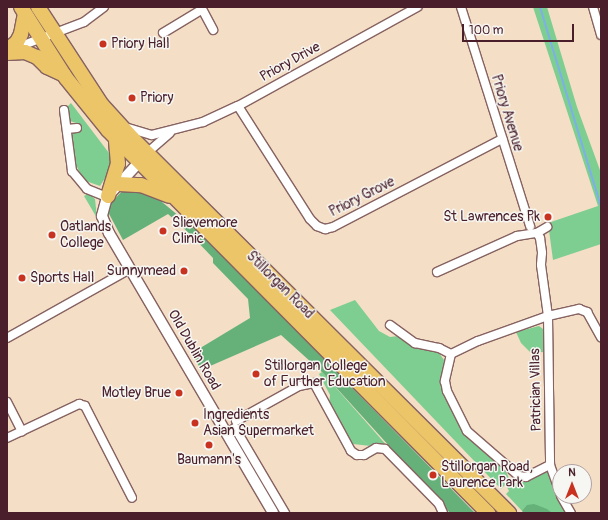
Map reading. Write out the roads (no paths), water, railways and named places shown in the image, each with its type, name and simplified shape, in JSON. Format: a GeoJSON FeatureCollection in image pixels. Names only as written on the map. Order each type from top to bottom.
{"type":"FeatureCollection","features":[{"type":"Feature","properties":{"kind":"highway","name":"Stillorgan Road"},"geometry":{"type":"LineString","coordinates":[[38,7],[118,132],[140,163],[488,513]]}},
{"type":"Feature","properties":{"kind":"highway","name":"Stillorgan Road"},"geometry":{"type":"LineString","coordinates":[[23,11],[64,75],[90,112],[148,152],[509,513]]}},
{"type":"Feature","properties":{"kind":"highway"},"geometry":{"type":"LineString","coordinates":[[7,51],[19,38],[23,11]]}},
{"type":"Feature","properties":{"kind":"highway"},"geometry":{"type":"LineString","coordinates":[[7,51],[25,52],[37,57],[47,67],[64,75]]}},
{"type":"Feature","properties":{"kind":"highway"},"geometry":{"type":"LineString","coordinates":[[108,197],[118,164],[118,132]]}},
{"type":"Feature","properties":{"kind":"highway"},"geometry":{"type":"LineString","coordinates":[[119,184],[141,185],[173,197]]}},
{"type":"Feature","properties":{"kind":"street"},"geometry":{"type":"LineString","coordinates":[[7,51],[84,22],[104,7]]}},
{"type":"Feature","properties":{"kind":"street","name":"Priory Drive"},"geometry":{"type":"LineString","coordinates":[[118,132],[152,135],[203,122],[238,106],[417,7]]}},
{"type":"Feature","properties":{"kind":"street","name":"Priory Avenue"},"geometry":{"type":"LineString","coordinates":[[461,7],[530,226]]}},
{"type":"Feature","properties":{"kind":"street"},"geometry":{"type":"LineString","coordinates":[[593,7],[601,35]]}},
{"type":"Feature","properties":{"kind":"street"},"geometry":{"type":"LineString","coordinates":[[163,33],[201,8],[213,30]]}},
{"type":"Feature","properties":{"kind":"street","name":"Priory Grove"},"geometry":{"type":"LineString","coordinates":[[238,106],[310,219],[317,226],[325,229],[333,227],[502,139]]}},
{"type":"Feature","properties":{"kind":"street"},"geometry":{"type":"LineString","coordinates":[[64,110],[72,171],[87,189],[108,197]]}},
{"type":"Feature","properties":{"kind":"street"},"geometry":{"type":"LineString","coordinates":[[67,129],[77,128]]}},
{"type":"Feature","properties":{"kind":"street","name":"Priory Drive"},"geometry":{"type":"LineString","coordinates":[[148,152],[172,131]]}},
{"type":"Feature","properties":{"kind":"street","name":"Old Dublin Road"},"geometry":{"type":"LineString","coordinates":[[148,152],[140,163],[108,197],[102,216],[130,269],[273,513]]}},
{"type":"Feature","properties":{"kind":"street"},"geometry":{"type":"LineString","coordinates":[[437,272],[517,236],[537,233],[547,227]]}},
{"type":"Feature","properties":{"kind":"street","name":"Patrician Villas"},"geometry":{"type":"LineString","coordinates":[[537,233],[542,253],[541,265],[548,316],[550,465],[552,471]]}},
{"type":"Feature","properties":{"kind":"street"},"geometry":{"type":"LineString","coordinates":[[7,338],[130,269]]}},
{"type":"Feature","properties":{"kind":"street"},"geometry":{"type":"LineString","coordinates":[[451,354],[478,341],[548,316],[579,309],[587,312],[601,338]]}},
{"type":"Feature","properties":{"kind":"street"},"geometry":{"type":"LineString","coordinates":[[390,325],[415,343],[439,348],[451,354]]}},
{"type":"Feature","properties":{"kind":"street"},"geometry":{"type":"LineString","coordinates":[[451,354],[445,382],[446,391],[467,431],[519,476],[526,477],[550,465]]}},
{"type":"Feature","properties":{"kind":"street"},"geometry":{"type":"LineString","coordinates":[[236,421],[299,386],[314,383],[351,451],[357,455],[364,455],[376,448],[385,449],[439,504],[443,513]]}},
{"type":"Feature","properties":{"kind":"street"},"geometry":{"type":"LineString","coordinates":[[7,402],[22,431]]}},
{"type":"Feature","properties":{"kind":"street"},"geometry":{"type":"LineString","coordinates":[[7,438],[79,404],[85,406],[132,498]]}},
{"type":"Feature","properties":{"kind":"street"},"geometry":{"type":"LineString","coordinates":[[226,433],[235,428],[285,513]]}},
{"type":"Feature","properties":{"kind":"street"},"geometry":{"type":"LineString","coordinates":[[566,504],[571,513]]}},
{"type":"Feature","properties":{"kind":"waterway"},"geometry":{"type":"LineString","coordinates":[[540,7],[601,206]]}},
{"type":"Feature","properties":{"kind":"place","name":"Priory Hall"},"geometry":{"type":"Point","coordinates":[103,44]}},
{"type":"Feature","properties":{"kind":"place","name":"Priory"},"geometry":{"type":"Point","coordinates":[132,98]}},
{"type":"Feature","properties":{"kind":"place","name":"St Lawrences Pk"},"geometry":{"type":"Point","coordinates":[548,217]}},
{"type":"Feature","properties":{"kind":"place","name":"Slievemore Clinic"},"geometry":{"type":"Point","coordinates":[163,231]}},
{"type":"Feature","properties":{"kind":"place","name":"Oatlands College"},"geometry":{"type":"Point","coordinates":[52,235]}},
{"type":"Feature","properties":{"kind":"place","name":"Sunnymead"},"geometry":{"type":"Point","coordinates":[184,271]}},
{"type":"Feature","properties":{"kind":"place","name":"Sports Hall"},"geometry":{"type":"Point","coordinates":[22,278]}},
{"type":"Feature","properties":{"kind":"place","name":"Stillorgan College of Further Education"},"geometry":{"type":"Point","coordinates":[256,374]}},
{"type":"Feature","properties":{"kind":"place","name":"Motley Brue"},"geometry":{"type":"Point","coordinates":[179,393]}},
{"type":"Feature","properties":{"kind":"place","name":"Ingredients Asian Supermarket"},"geometry":{"type":"Point","coordinates":[195,423]}},
{"type":"Feature","properties":{"kind":"place","name":"Baumann's"},"geometry":{"type":"Point","coordinates":[209,445]}},
{"type":"Feature","properties":{"kind":"place","name":"Stillorgan Road, Laurence Park"},"geometry":{"type":"Point","coordinates":[433,475]}}]}
